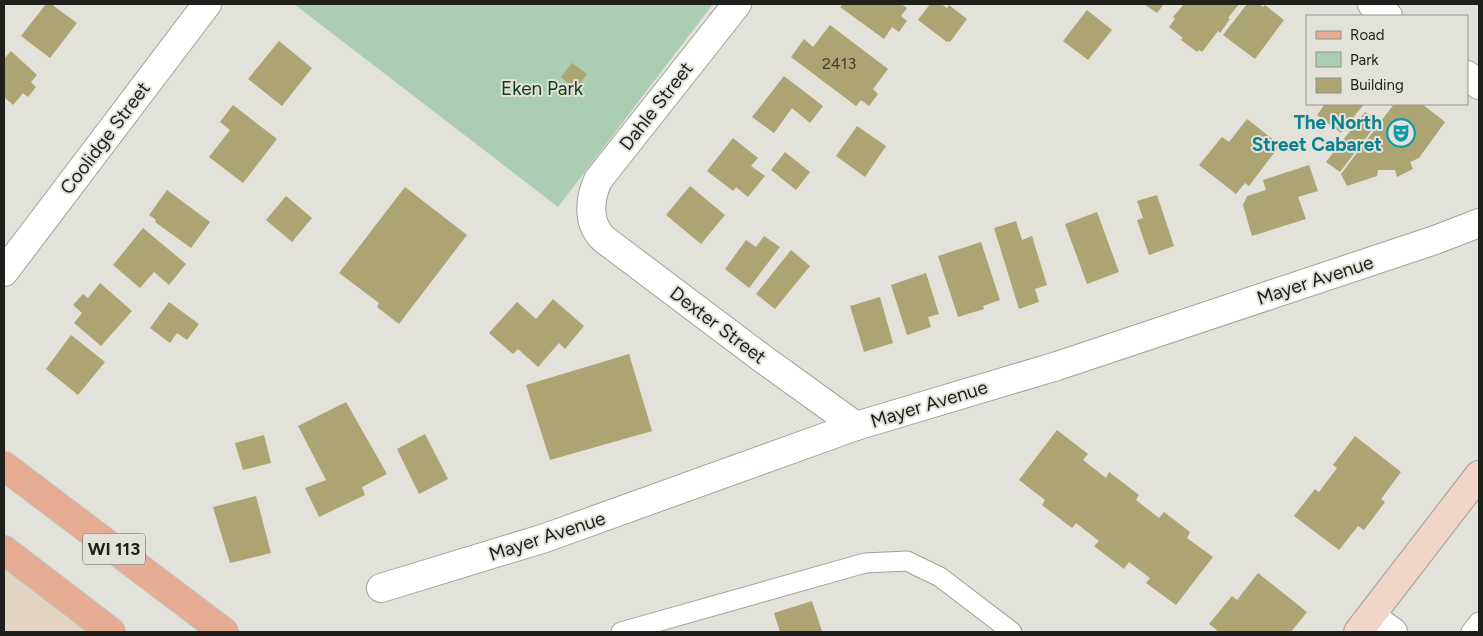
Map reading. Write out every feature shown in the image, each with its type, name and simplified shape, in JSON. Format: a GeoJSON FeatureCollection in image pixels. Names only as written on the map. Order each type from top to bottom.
{"type":"FeatureCollection","features":[{"type":"Feature","properties":{"kind":"main road","name":"WI 113"},"geometry":{"type":"LineString","coordinates":[[4,466],[224,632]]}},
{"type":"Feature","properties":{"kind":"main road"},"geometry":{"type":"LineString","coordinates":[[4,550],[111,632]]}},
{"type":"Feature","properties":{"kind":"street","name":"Coolidge Street"},"geometry":{"type":"LineString","coordinates":[[4,272],[207,4]]}},
{"type":"Feature","properties":{"kind":"street","name":"Dahle Street"},"geometry":{"type":"LineString","coordinates":[[591,215],[590,206],[594,189],[604,171],[737,4]]}},
{"type":"Feature","properties":{"kind":"street"},"geometry":{"type":"LineString","coordinates":[[1372,4],[1387,15]]}},
{"type":"Feature","properties":{"kind":"street"},"geometry":{"type":"LineString","coordinates":[[1468,76],[1479,85]]}},
{"type":"Feature","properties":{"kind":"street","name":"Dexter Street"},"geometry":{"type":"LineString","coordinates":[[591,215],[594,226],[605,240],[856,426]]}},
{"type":"Feature","properties":{"kind":"street","name":"Mayer Avenue"},"geometry":{"type":"LineString","coordinates":[[381,588],[545,538],[856,426],[1066,363],[1426,243],[1479,223]]}},
{"type":"Feature","properties":{"kind":"street"},"geometry":{"type":"LineString","coordinates":[[1392,632],[1364,624],[1479,475]]}},
{"type":"Feature","properties":{"kind":"lane"},"geometry":{"type":"LineString","coordinates":[[621,632],[865,563],[907,562],[940,577],[1012,632]]}},
{"type":"Feature","properties":{"kind":"lane"},"geometry":{"type":"LineString","coordinates":[[1471,632],[1479,622]]}},
{"type":"Feature","properties":{"kind":"shaded area"},"geometry":{"type":"Polygon","coordinates":[[[4,550],[111,632],[4,632],[4,550]]]}},
{"type":"Feature","properties":{"kind":"green space","name":"Eken Park"},"geometry":{"type":"Polygon","coordinates":[[[294,4],[713,4],[558,207],[294,4]]]}},
{"type":"Feature","properties":{"kind":"building"},"geometry":{"type":"Polygon","coordinates":[[[46,4],[51,4],[77,23],[50,58],[21,36],[46,4]]]}},
{"type":"Feature","properties":{"kind":"building"},"geometry":{"type":"Polygon","coordinates":[[[840,4],[901,4],[907,8],[901,16],[907,21],[899,32],[892,27],[884,39],[840,7],[842,5],[840,4]]]}},
{"type":"Feature","properties":{"kind":"building"},"geometry":{"type":"Polygon","coordinates":[[[930,4],[941,4],[947,8],[949,5],[967,19],[950,42],[947,42],[918,20],[930,4]]]}},
{"type":"Feature","properties":{"kind":"building"},"geometry":{"type":"Polygon","coordinates":[[[1144,4],[1164,4],[1157,13],[1144,4]]]}},
{"type":"Feature","properties":{"kind":"building"},"geometry":{"type":"Polygon","coordinates":[[[1184,4],[1239,4],[1228,18],[1230,19],[1220,33],[1218,31],[1202,52],[1199,50],[1197,52],[1181,40],[1183,38],[1169,27],[1175,19],[1173,17],[1184,4]]]}},
{"type":"Feature","properties":{"kind":"building"},"geometry":{"type":"Polygon","coordinates":[[[1247,4],[1259,4],[1263,7],[1265,5],[1284,20],[1255,59],[1223,35],[1247,4]]]}},
{"type":"Feature","properties":{"kind":"building"},"geometry":{"type":"Polygon","coordinates":[[[1087,10],[1112,30],[1088,60],[1063,41],[1087,10]]]}},
{"type":"Feature","properties":{"kind":"building"},"geometry":{"type":"Polygon","coordinates":[[[830,25],[888,69],[873,89],[878,94],[869,106],[861,100],[856,106],[791,57],[804,39],[813,47],[830,25]]]}},
{"type":"Feature","properties":{"kind":"building"},"geometry":{"type":"Polygon","coordinates":[[[279,41],[312,68],[282,106],[248,79],[279,41]]]}},
{"type":"Feature","properties":{"kind":"building"},"geometry":{"type":"Polygon","coordinates":[[[11,51],[37,75],[31,82],[36,87],[28,97],[23,93],[13,105],[4,97],[4,59],[11,51]]]}},
{"type":"Feature","properties":{"kind":"building"},"geometry":{"type":"Polygon","coordinates":[[[572,63],[587,74],[576,89],[561,77],[572,63]]]}},
{"type":"Feature","properties":{"kind":"building"},"geometry":{"type":"Polygon","coordinates":[[[784,76],[823,106],[810,123],[792,108],[774,133],[752,117],[784,76]]]}},
{"type":"Feature","properties":{"kind":"building"},"geometry":{"type":"Polygon","coordinates":[[[233,105],[277,139],[243,183],[209,157],[230,130],[220,122],[233,105]]]}},
{"type":"Feature","properties":{"kind":"building"},"geometry":{"type":"Polygon","coordinates":[[[1324,105],[1363,105],[1341,133],[1317,115],[1324,105]]]}},
{"type":"Feature","properties":{"kind":"building"},"geometry":{"type":"Polygon","coordinates":[[[1393,105],[1423,105],[1445,122],[1419,158],[1410,162],[1413,169],[1397,177],[1395,170],[1378,170],[1377,176],[1347,186],[1341,174],[1393,105]]]}},
{"type":"Feature","properties":{"kind":"building"},"geometry":{"type":"Polygon","coordinates":[[[1365,112],[1378,122],[1340,172],[1326,162],[1365,112]]]}},
{"type":"Feature","properties":{"kind":"building"},"geometry":{"type":"Polygon","coordinates":[[[1247,119],[1280,145],[1249,186],[1245,183],[1236,194],[1199,165],[1222,137],[1229,142],[1247,119]]]}},
{"type":"Feature","properties":{"kind":"building"},"geometry":{"type":"Polygon","coordinates":[[[857,126],[886,146],[865,177],[836,156],[857,126]]]}},
{"type":"Feature","properties":{"kind":"building"},"geometry":{"type":"Polygon","coordinates":[[[733,138],[758,158],[751,166],[765,176],[748,197],[736,187],[733,191],[707,171],[733,138]]]}},
{"type":"Feature","properties":{"kind":"building"},"geometry":{"type":"Polygon","coordinates":[[[785,152],[810,172],[796,190],[771,170],[785,152]]]}},
{"type":"Feature","properties":{"kind":"building"},"geometry":{"type":"Polygon","coordinates":[[[1309,165],[1318,191],[1298,197],[1306,219],[1252,236],[1243,205],[1247,196],[1266,190],[1263,180],[1309,165]]]}},
{"type":"Feature","properties":{"kind":"building"},"geometry":{"type":"Polygon","coordinates":[[[690,186],[725,215],[701,244],[666,215],[690,186]]]}},
{"type":"Feature","properties":{"kind":"building"},"geometry":{"type":"Polygon","coordinates":[[[405,187],[467,235],[399,324],[377,307],[379,303],[339,273],[405,187]]]}},
{"type":"Feature","properties":{"kind":"building"},"geometry":{"type":"Polygon","coordinates":[[[167,190],[210,222],[191,248],[155,222],[156,220],[149,215],[167,190]]]}},
{"type":"Feature","properties":{"kind":"building"},"geometry":{"type":"Polygon","coordinates":[[[1157,195],[1174,246],[1149,255],[1137,220],[1143,218],[1137,201],[1157,195]]]}},
{"type":"Feature","properties":{"kind":"building"},"geometry":{"type":"Polygon","coordinates":[[[286,196],[312,218],[292,242],[266,220],[286,196]]]}},
{"type":"Feature","properties":{"kind":"building"},"geometry":{"type":"Polygon","coordinates":[[[1097,212],[1119,272],[1087,284],[1065,224],[1097,212]]]}},
{"type":"Feature","properties":{"kind":"building"},"geometry":{"type":"Polygon","coordinates":[[[1016,221],[1022,240],[1032,236],[1047,285],[1035,289],[1039,302],[1019,309],[994,228],[1016,221]]]}},
{"type":"Feature","properties":{"kind":"building"},"geometry":{"type":"Polygon","coordinates":[[[143,228],[186,264],[169,285],[154,272],[140,288],[113,265],[143,228]]]}},
{"type":"Feature","properties":{"kind":"building"},"geometry":{"type":"Polygon","coordinates":[[[764,236],[780,247],[749,288],[725,269],[746,240],[756,247],[764,236]]]}},
{"type":"Feature","properties":{"kind":"building"},"geometry":{"type":"Polygon","coordinates":[[[981,242],[1000,300],[983,306],[984,309],[958,317],[938,256],[981,242]]]}},
{"type":"Feature","properties":{"kind":"building"},"geometry":{"type":"Polygon","coordinates":[[[791,250],[810,266],[775,309],[756,294],[791,250]]]}},
{"type":"Feature","properties":{"kind":"building"},"geometry":{"type":"Polygon","coordinates":[[[926,273],[939,314],[928,317],[931,327],[907,335],[891,285],[926,273]]]}},
{"type":"Feature","properties":{"kind":"building"},"geometry":{"type":"Polygon","coordinates":[[[100,283],[132,311],[101,346],[74,323],[82,313],[73,305],[83,294],[88,298],[100,283]]]}},
{"type":"Feature","properties":{"kind":"building"},"geometry":{"type":"Polygon","coordinates":[[[880,297],[893,343],[864,352],[850,306],[880,297]]]}},
{"type":"Feature","properties":{"kind":"building"},"geometry":{"type":"Polygon","coordinates":[[[553,299],[584,326],[565,349],[559,343],[538,367],[518,349],[513,354],[489,333],[517,302],[536,319],[553,299]]]}},
{"type":"Feature","properties":{"kind":"building"},"geometry":{"type":"Polygon","coordinates":[[[169,302],[199,324],[187,340],[177,333],[170,343],[150,328],[169,302]]]}},
{"type":"Feature","properties":{"kind":"building"},"geometry":{"type":"Polygon","coordinates":[[[71,335],[105,362],[78,395],[46,369],[71,335]]]}},
{"type":"Feature","properties":{"kind":"building"},"geometry":{"type":"Polygon","coordinates":[[[629,354],[652,431],[550,460],[526,385],[629,354]]]}},
{"type":"Feature","properties":{"kind":"building"},"geometry":{"type":"Polygon","coordinates":[[[346,402],[387,474],[362,487],[365,495],[319,517],[305,488],[326,480],[298,426],[346,402]]]}},
{"type":"Feature","properties":{"kind":"building"},"geometry":{"type":"Polygon","coordinates":[[[1057,430],[1088,454],[1083,460],[1106,478],[1109,472],[1139,495],[1136,500],[1159,518],[1164,512],[1190,532],[1187,538],[1213,557],[1176,605],[1146,583],[1150,578],[1129,562],[1124,569],[1094,546],[1099,541],[1076,523],[1072,528],[1042,505],[1045,500],[1019,480],[1057,430]]]}},
{"type":"Feature","properties":{"kind":"building"},"geometry":{"type":"Polygon","coordinates":[[[425,434],[448,479],[419,494],[397,449],[425,434]]]}},
{"type":"Feature","properties":{"kind":"building"},"geometry":{"type":"Polygon","coordinates":[[[264,435],[271,463],[243,470],[235,443],[264,435]]]}},
{"type":"Feature","properties":{"kind":"building"},"geometry":{"type":"Polygon","coordinates":[[[1355,436],[1401,472],[1381,499],[1385,502],[1364,530],[1358,526],[1339,550],[1294,516],[1315,489],[1319,492],[1337,468],[1333,465],[1355,436]]]}},
{"type":"Feature","properties":{"kind":"building"},"geometry":{"type":"Polygon","coordinates":[[[256,496],[271,553],[230,563],[213,507],[256,496]]]}},
{"type":"Feature","properties":{"kind":"building"},"geometry":{"type":"Polygon","coordinates":[[[1258,573],[1307,612],[1291,632],[1215,632],[1217,630],[1209,624],[1232,596],[1237,600],[1258,573]]]}},
{"type":"Feature","properties":{"kind":"building"},"geometry":{"type":"Polygon","coordinates":[[[812,601],[822,631],[780,632],[774,613],[812,601]]]}},
{"type":"Feature","properties":{"kind":"place","name":"The North Street Cabaret"},"geometry":{"type":"Point","coordinates":[1401,133]}}]}
